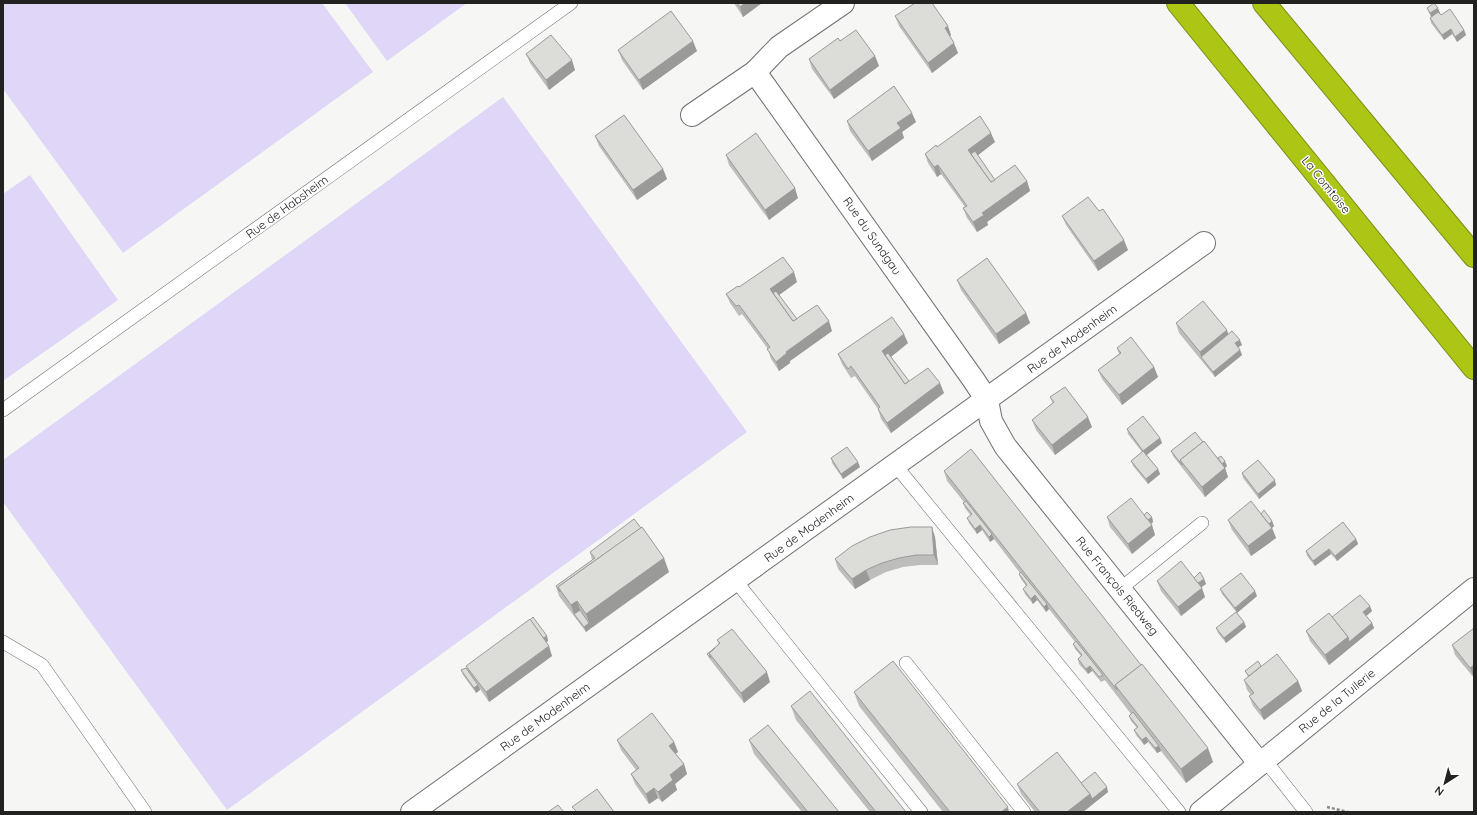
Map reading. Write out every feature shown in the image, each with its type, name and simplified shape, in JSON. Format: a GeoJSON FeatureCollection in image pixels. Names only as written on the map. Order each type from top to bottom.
{"type":"FeatureCollection","features":[{"type":"Feature","properties":{"kind":"highway","name":"La Comtoise"},"geometry":{"type":"LineString","coordinates":[[1178,3],[1474,368]]}},
{"type":"Feature","properties":{"kind":"highway"},"geometry":{"type":"LineString","coordinates":[[1264,3],[1474,256]]}},
{"type":"Feature","properties":{"kind":"street"},"geometry":{"type":"LineString","coordinates":[[692,115],[756,72],[779,47],[843,3]]}},
{"type":"Feature","properties":{"kind":"street","name":"Rue du Sundgau"},"geometry":{"type":"LineString","coordinates":[[756,72],[973,379],[986,400]]}},
{"type":"Feature","properties":{"kind":"street","name":"Rue de Modenheim"},"geometry":{"type":"LineString","coordinates":[[412,812],[1204,244]]}},
{"type":"Feature","properties":{"kind":"street","name":"Rue François Riedweg"},"geometry":{"type":"LineString","coordinates":[[986,400],[991,421],[1005,446],[1262,762]]}},
{"type":"Feature","properties":{"kind":"street","name":"Rue de la Tuilerie"},"geometry":{"type":"LineString","coordinates":[[1201,812],[1474,589]]}},
{"type":"Feature","properties":{"kind":"lane","name":"Rue de Habsheim"},"geometry":{"type":"LineString","coordinates":[[3,410],[571,3]]}},
{"type":"Feature","properties":{"kind":"lane"},"geometry":{"type":"LineString","coordinates":[[896,466],[1179,812]]}},
{"type":"Feature","properties":{"kind":"lane"},"geometry":{"type":"LineString","coordinates":[[1120,589],[1202,522]]}},
{"type":"Feature","properties":{"kind":"lane"},"geometry":{"type":"LineString","coordinates":[[736,580],[921,812]]}},
{"type":"Feature","properties":{"kind":"lane"},"geometry":{"type":"LineString","coordinates":[[3,642],[42,664],[146,812]]}},
{"type":"Feature","properties":{"kind":"lane"},"geometry":{"type":"LineString","coordinates":[[906,663],[1024,812]]}},
{"type":"Feature","properties":{"kind":"lane"},"geometry":{"type":"LineString","coordinates":[[1262,762],[1306,812]]}},
{"type":"Feature","properties":{"kind":"shaded area"},"geometry":{"type":"Polygon","coordinates":[[[3,3],[322,3],[373,72],[123,253],[3,89],[3,3]]]}},
{"type":"Feature","properties":{"kind":"shaded area"},"geometry":{"type":"Polygon","coordinates":[[[345,3],[467,3],[387,61],[345,3]]]}},
{"type":"Feature","properties":{"kind":"shaded area"},"geometry":{"type":"Polygon","coordinates":[[[503,97],[747,432],[227,810],[3,502],[3,460],[503,97]]]}},
{"type":"Feature","properties":{"kind":"shaded area"},"geometry":{"type":"Polygon","coordinates":[[[30,175],[118,300],[3,381],[3,194],[30,175]]]}},
{"type":"Feature","properties":{"kind":"building"},"geometry":{"type":"Polygon","coordinates":[[[737,3],[745,3],[740,7],[737,3]]]}},
{"type":"Feature","properties":{"kind":"building"},"geometry":{"type":"Polygon","coordinates":[[[915,3],[932,3],[948,26],[945,28],[954,43],[928,63],[895,16],[915,3]]]}},
{"type":"Feature","properties":{"kind":"building"},"geometry":{"type":"Polygon","coordinates":[[[1434,3],[1438,8],[1430,13],[1427,8],[1434,3]]]}},
{"type":"Feature","properties":{"kind":"building"},"geometry":{"type":"Polygon","coordinates":[[[1450,9],[1464,30],[1455,37],[1451,29],[1442,35],[1430,18],[1438,12],[1441,15],[1450,9]]]}},
{"type":"Feature","properties":{"kind":"building"},"geometry":{"type":"Polygon","coordinates":[[[671,11],[693,41],[639,80],[618,50],[671,11]]]}},
{"type":"Feature","properties":{"kind":"building"},"geometry":{"type":"Polygon","coordinates":[[[856,30],[875,56],[830,90],[809,59],[838,38],[840,41],[856,30]]]}},
{"type":"Feature","properties":{"kind":"building"},"geometry":{"type":"Polygon","coordinates":[[[551,35],[572,60],[546,80],[526,54],[551,35]]]}},
{"type":"Feature","properties":{"kind":"building"},"geometry":{"type":"Polygon","coordinates":[[[894,86],[912,113],[897,123],[901,128],[868,151],[847,121],[894,86]]]}},
{"type":"Feature","properties":{"kind":"building"},"geometry":{"type":"Polygon","coordinates":[[[624,115],[663,169],[633,190],[595,136],[624,115]]]}},
{"type":"Feature","properties":{"kind":"building"},"geometry":{"type":"Polygon","coordinates":[[[980,116],[991,133],[968,150],[991,182],[1015,165],[1027,181],[982,213],[984,215],[973,222],[963,208],[967,206],[938,165],[934,167],[925,154],[980,116]]]}},
{"type":"Feature","properties":{"kind":"building"},"geometry":{"type":"Polygon","coordinates":[[[756,133],[795,188],[765,210],[726,155],[756,133]]]}},
{"type":"Feature","properties":{"kind":"building"},"geometry":{"type":"Polygon","coordinates":[[[975,151],[995,180],[991,182],[971,154],[975,151]]]}},
{"type":"Feature","properties":{"kind":"building"},"geometry":{"type":"Polygon","coordinates":[[[1088,197],[1099,211],[1103,209],[1124,240],[1094,261],[1062,216],[1088,197]]]}},
{"type":"Feature","properties":{"kind":"building"},"geometry":{"type":"Polygon","coordinates":[[[783,257],[794,272],[770,289],[793,321],[817,305],[829,321],[786,352],[787,353],[776,362],[767,349],[770,347],[739,305],[736,306],[726,294],[738,286],[739,287],[783,257]]]}},
{"type":"Feature","properties":{"kind":"building"},"geometry":{"type":"Polygon","coordinates":[[[987,258],[1026,313],[996,334],[957,280],[987,258]]]}},
{"type":"Feature","properties":{"kind":"building"},"geometry":{"type":"Polygon","coordinates":[[[776,291],[797,319],[793,321],[773,293],[776,291]]]}},
{"type":"Feature","properties":{"kind":"building"},"geometry":{"type":"Polygon","coordinates":[[[1203,301],[1227,330],[1200,352],[1176,323],[1203,301]]]}},
{"type":"Feature","properties":{"kind":"building"},"geometry":{"type":"Polygon","coordinates":[[[892,317],[904,334],[882,351],[905,384],[928,368],[940,383],[887,423],[878,409],[880,407],[851,366],[848,369],[838,354],[892,317]]]}},
{"type":"Feature","properties":{"kind":"building"},"geometry":{"type":"Polygon","coordinates":[[[1232,331],[1240,340],[1235,343],[1240,350],[1213,372],[1201,357],[1232,331]]]}},
{"type":"Feature","properties":{"kind":"building"},"geometry":{"type":"Polygon","coordinates":[[[1131,337],[1154,367],[1119,395],[1098,370],[1121,353],[1117,348],[1131,337]]]}},
{"type":"Feature","properties":{"kind":"building"},"geometry":{"type":"Polygon","coordinates":[[[888,353],[909,381],[905,384],[885,355],[888,353]]]}},
{"type":"Feature","properties":{"kind":"building"},"geometry":{"type":"Polygon","coordinates":[[[1065,387],[1088,417],[1052,445],[1032,420],[1054,402],[1050,397],[1065,387]]]}},
{"type":"Feature","properties":{"kind":"building"},"geometry":{"type":"Polygon","coordinates":[[[1143,416],[1160,438],[1143,451],[1127,429],[1143,416]]]}},
{"type":"Feature","properties":{"kind":"building"},"geometry":{"type":"Polygon","coordinates":[[[1195,432],[1203,442],[1180,460],[1182,465],[1171,451],[1195,432]]]}},
{"type":"Feature","properties":{"kind":"building"},"geometry":{"type":"Polygon","coordinates":[[[1204,441],[1225,468],[1202,487],[1180,460],[1204,441]]]}},
{"type":"Feature","properties":{"kind":"building"},"geometry":{"type":"Polygon","coordinates":[[[847,447],[858,462],[841,474],[831,458],[847,447]]]}},
{"type":"Feature","properties":{"kind":"building"},"geometry":{"type":"Polygon","coordinates":[[[971,449],[1141,665],[1115,685],[1117,690],[944,471],[971,449]]]}},
{"type":"Feature","properties":{"kind":"building"},"geometry":{"type":"Polygon","coordinates":[[[1143,451],[1158,469],[1146,479],[1131,461],[1143,451]]]}},
{"type":"Feature","properties":{"kind":"building"},"geometry":{"type":"Polygon","coordinates":[[[1221,456],[1225,461],[1222,464],[1218,458],[1221,456]]]}},
{"type":"Feature","properties":{"kind":"building"},"geometry":{"type":"Polygon","coordinates":[[[1258,460],[1275,480],[1258,494],[1242,473],[1258,460]]]}},
{"type":"Feature","properties":{"kind":"building"},"geometry":{"type":"Polygon","coordinates":[[[1131,498],[1152,525],[1128,544],[1107,517],[1131,498]]]}},
{"type":"Feature","properties":{"kind":"building"},"geometry":{"type":"Polygon","coordinates":[[[966,501],[992,534],[989,537],[980,525],[975,529],[967,518],[972,514],[963,503],[966,501]]]}},
{"type":"Feature","properties":{"kind":"building"},"geometry":{"type":"Polygon","coordinates":[[[1251,501],[1272,528],[1248,546],[1228,520],[1251,501]]]}},
{"type":"Feature","properties":{"kind":"building"},"geometry":{"type":"Polygon","coordinates":[[[1264,510],[1272,521],[1269,524],[1261,514],[1264,510]]]}},
{"type":"Feature","properties":{"kind":"building"},"geometry":{"type":"Polygon","coordinates":[[[1147,512],[1152,517],[1148,520],[1144,515],[1147,512]]]}},
{"type":"Feature","properties":{"kind":"building"},"geometry":{"type":"Polygon","coordinates":[[[634,519],[641,528],[558,587],[560,592],[556,586],[595,558],[590,552],[634,519]]]}},
{"type":"Feature","properties":{"kind":"building"},"geometry":{"type":"Polygon","coordinates":[[[1343,522],[1356,539],[1335,556],[1329,549],[1313,561],[1306,551],[1343,522]]]}},
{"type":"Feature","properties":{"kind":"building"},"geometry":{"type":"Polygon","coordinates":[[[642,527],[664,558],[586,614],[577,601],[571,605],[558,587],[642,527]]]}},
{"type":"Feature","properties":{"kind":"building"},"geometry":{"type":"Polygon","coordinates":[[[911,527],[932,527],[934,555],[916,555],[899,558],[866,570],[852,579],[835,559],[852,546],[870,537],[890,530],[911,527]]]}},
{"type":"Feature","properties":{"kind":"building"},"geometry":{"type":"Polygon","coordinates":[[[1181,561],[1202,588],[1178,607],[1157,581],[1181,561]]]}},
{"type":"Feature","properties":{"kind":"building"},"geometry":{"type":"Polygon","coordinates":[[[1021,572],[1047,604],[1044,607],[1035,595],[1031,599],[1023,589],[1027,585],[1019,574],[1021,572]]]}},
{"type":"Feature","properties":{"kind":"building"},"geometry":{"type":"Polygon","coordinates":[[[1200,572],[1204,579],[1198,583],[1194,578],[1200,572]]]}},
{"type":"Feature","properties":{"kind":"building"},"geometry":{"type":"Polygon","coordinates":[[[1241,573],[1255,591],[1235,608],[1220,589],[1241,573]]]}},
{"type":"Feature","properties":{"kind":"building"},"geometry":{"type":"Polygon","coordinates":[[[1360,595],[1370,606],[1363,612],[1372,623],[1349,642],[1348,637],[1332,617],[1360,595]]]}},
{"type":"Feature","properties":{"kind":"building"},"geometry":{"type":"Polygon","coordinates":[[[580,610],[589,623],[584,627],[574,614],[580,610]]]}},
{"type":"Feature","properties":{"kind":"building"},"geometry":{"type":"Polygon","coordinates":[[[1236,612],[1244,622],[1224,638],[1216,628],[1236,612]]]}},
{"type":"Feature","properties":{"kind":"building"},"geometry":{"type":"Polygon","coordinates":[[[1329,613],[1348,637],[1325,655],[1306,631],[1329,613]]]}},
{"type":"Feature","properties":{"kind":"building"},"geometry":{"type":"Polygon","coordinates":[[[533,617],[547,636],[543,638],[530,620],[533,617]]]}},
{"type":"Feature","properties":{"kind":"building"},"geometry":{"type":"Polygon","coordinates":[[[530,619],[549,646],[486,692],[466,666],[530,619]]]}},
{"type":"Feature","properties":{"kind":"building"},"geometry":{"type":"Polygon","coordinates":[[[1474,628],[1474,665],[1470,668],[1452,645],[1474,628]]]}},
{"type":"Feature","properties":{"kind":"building"},"geometry":{"type":"Polygon","coordinates":[[[732,629],[767,672],[741,693],[709,653],[720,643],[717,640],[732,629]]]}},
{"type":"Feature","properties":{"kind":"building"},"geometry":{"type":"Polygon","coordinates":[[[1076,641],[1103,675],[1099,677],[1090,666],[1086,669],[1078,659],[1082,655],[1073,644],[1076,641]]]}},
{"type":"Feature","properties":{"kind":"building"},"geometry":{"type":"Polygon","coordinates":[[[1277,654],[1298,681],[1260,710],[1249,696],[1254,693],[1244,680],[1277,654]]]}},
{"type":"Feature","properties":{"kind":"building"},"geometry":{"type":"Polygon","coordinates":[[[893,661],[1008,807],[1001,812],[950,812],[854,692],[893,661]]]}},
{"type":"Feature","properties":{"kind":"building"},"geometry":{"type":"Polygon","coordinates":[[[1258,661],[1261,666],[1249,676],[1245,671],[1258,661]]]}},
{"type":"Feature","properties":{"kind":"building"},"geometry":{"type":"Polygon","coordinates":[[[1142,664],[1208,748],[1181,769],[1115,685],[1142,664]]]}},
{"type":"Feature","properties":{"kind":"building"},"geometry":{"type":"Polygon","coordinates":[[[466,668],[478,685],[474,688],[461,670],[466,668]]]}},
{"type":"Feature","properties":{"kind":"building"},"geometry":{"type":"Polygon","coordinates":[[[810,691],[906,812],[876,812],[791,706],[810,691]]]}},
{"type":"Feature","properties":{"kind":"building"},"geometry":{"type":"Polygon","coordinates":[[[1133,712],[1159,746],[1155,748],[1146,737],[1142,740],[1134,730],[1138,727],[1129,716],[1133,712]]]}},
{"type":"Feature","properties":{"kind":"building"},"geometry":{"type":"Polygon","coordinates":[[[652,713],[674,742],[669,746],[684,764],[670,775],[673,780],[658,792],[654,788],[646,794],[631,774],[639,768],[617,740],[652,713]]]}},
{"type":"Feature","properties":{"kind":"building"},"geometry":{"type":"Polygon","coordinates":[[[768,725],[839,812],[808,812],[749,740],[768,725]]]}},
{"type":"Feature","properties":{"kind":"building"},"geometry":{"type":"Polygon","coordinates":[[[1057,752],[1090,794],[1067,812],[1040,812],[1017,784],[1057,752]]]}},
{"type":"Feature","properties":{"kind":"building"},"geometry":{"type":"Polygon","coordinates":[[[1095,772],[1107,787],[1092,799],[1081,783],[1095,772]]]}},
{"type":"Feature","properties":{"kind":"building"},"geometry":{"type":"Polygon","coordinates":[[[597,789],[614,812],[574,812],[576,811],[572,807],[597,789]]]}},
{"type":"Feature","properties":{"kind":"building"},"geometry":{"type":"Polygon","coordinates":[[[558,805],[564,812],[548,812],[558,805]]]}}]}
